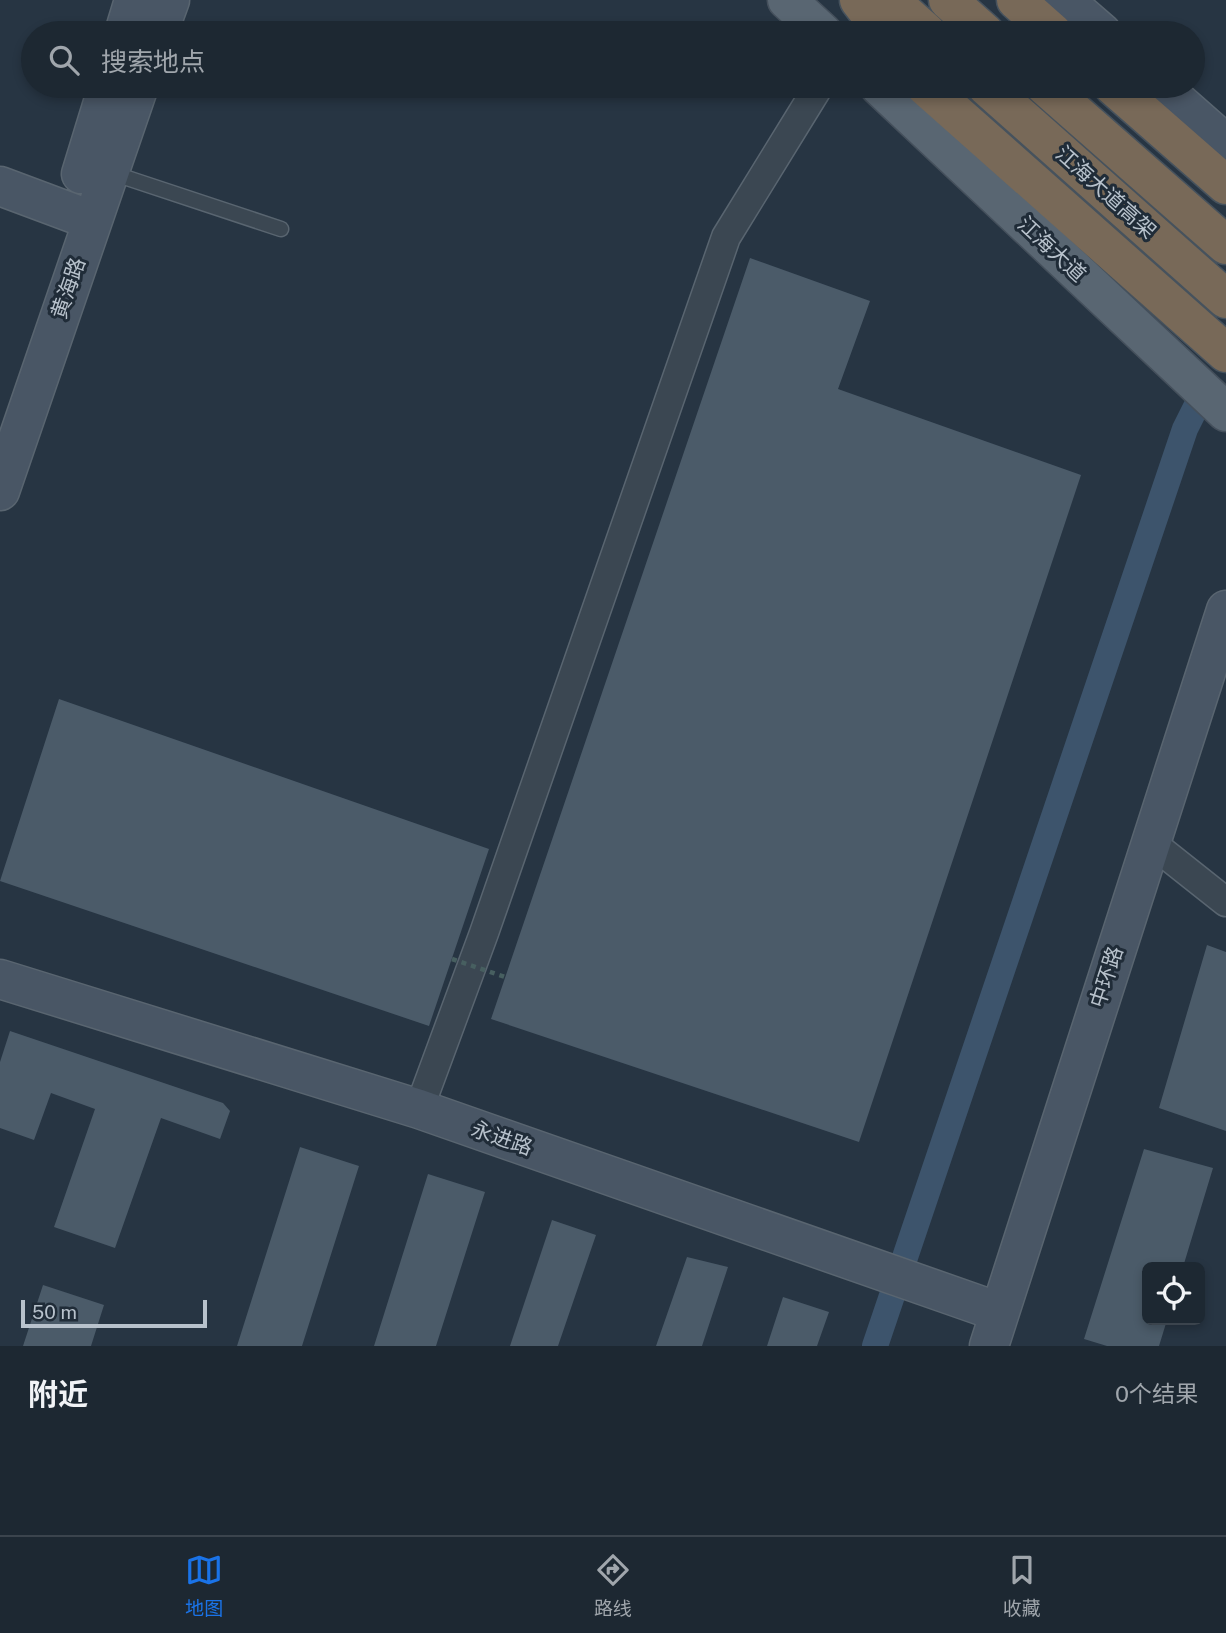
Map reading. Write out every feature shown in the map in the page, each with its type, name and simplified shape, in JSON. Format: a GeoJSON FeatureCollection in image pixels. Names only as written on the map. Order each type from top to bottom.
{"type":"FeatureCollection","features":[{"type":"Feature","properties":{"kind":"highway"},"geometry":{"type":"LineString","coordinates":[[859,0],[875,21]]}},
{"type":"Feature","properties":{"kind":"highway"},"geometry":{"type":"LineString","coordinates":[[890,0],[914,21]]}},
{"type":"Feature","properties":{"kind":"highway"},"geometry":{"type":"LineString","coordinates":[[947,0],[971,21]]}},
{"type":"Feature","properties":{"kind":"highway"},"geometry":{"type":"LineString","coordinates":[[1016,0],[1040,21]]}},
{"type":"Feature","properties":{"kind":"highway"},"geometry":{"type":"LineString","coordinates":[[939,98],[1226,353]]}},
{"type":"Feature","properties":{"kind":"highway","name":"江海大道高架"},"geometry":{"type":"LineString","coordinates":[[1000,98],[1226,299]]}},
{"type":"Feature","properties":{"kind":"highway","name":"江海大道高架"},"geometry":{"type":"LineString","coordinates":[[1059,98],[1226,245]]}},
{"type":"Feature","properties":{"kind":"highway"},"geometry":{"type":"LineString","coordinates":[[1127,98],[1226,185]]}},
{"type":"Feature","properties":{"kind":"main road"},"geometry":{"type":"LineString","coordinates":[[787,0],[810,21]]}},
{"type":"Feature","properties":{"kind":"main road","name":"江海大道"},"geometry":{"type":"LineString","coordinates":[[892,98],[1226,412]]}},
{"type":"Feature","properties":{"kind":"street"},"geometry":{"type":"LineString","coordinates":[[128,21],[134,0]]}},
{"type":"Feature","properties":{"kind":"street"},"geometry":{"type":"LineString","coordinates":[[162,21],[170,0]]}},
{"type":"Feature","properties":{"kind":"street"},"geometry":{"type":"LineString","coordinates":[[1064,0],[1088,21]]}},
{"type":"Feature","properties":{"kind":"street","name":"黄海路"},"geometry":{"type":"LineString","coordinates":[[96,168],[106,98]]}},
{"type":"Feature","properties":{"kind":"street","name":"黄海路"},"geometry":{"type":"LineString","coordinates":[[0,412],[96,168],[133,98]]}},
{"type":"Feature","properties":{"kind":"street"},"geometry":{"type":"LineString","coordinates":[[419,1110],[484,933],[726,237],[812,98]]}},
{"type":"Feature","properties":{"kind":"street"},"geometry":{"type":"LineString","coordinates":[[1174,98],[1226,144]]}},
{"type":"Feature","properties":{"kind":"street"},"geometry":{"type":"LineString","coordinates":[[0,186],[79,216]]}},
{"type":"Feature","properties":{"kind":"street","name":"黄海路"},"geometry":{"type":"LineString","coordinates":[[0,491],[79,216]]}},
{"type":"Feature","properties":{"kind":"street","name":"中环路"},"geometry":{"type":"LineString","coordinates":[[994,1329],[1149,841],[1226,610]]}},
{"type":"Feature","properties":{"kind":"street"},"geometry":{"type":"LineString","coordinates":[[1149,841],[1226,902]]}},
{"type":"Feature","properties":{"kind":"street","name":"永进路"},"geometry":{"type":"LineString","coordinates":[[0,979],[419,1110],[949,1294],[994,1329]]}},
{"type":"Feature","properties":{"kind":"lane"},"geometry":{"type":"LineString","coordinates":[[96,168],[281,229]]}},
{"type":"Feature","properties":{"kind":"path"},"geometry":{"type":"LineString","coordinates":[[452,959],[505,977]]}},
{"type":"Feature","properties":{"kind":"building"},"geometry":{"type":"Polygon","coordinates":[[[750,258],[870,301],[838,389],[1081,475],[859,1142],[491,1019],[750,258]]]}},
{"type":"Feature","properties":{"kind":"building"},"geometry":{"type":"Polygon","coordinates":[[[59,699],[489,849],[429,1026],[0,881],[59,699]]]}},
{"type":"Feature","properties":{"kind":"building"},"geometry":{"type":"Polygon","coordinates":[[[1207,945],[1226,952],[1226,1131],[1159,1108],[1207,945]]]}},
{"type":"Feature","properties":{"kind":"building"},"geometry":{"type":"Polygon","coordinates":[[[10,1031],[223,1103],[230,1111],[220,1139],[161,1118],[115,1248],[54,1227],[95,1109],[51,1093],[34,1140],[0,1128],[0,1062],[10,1031]]]}},
{"type":"Feature","properties":{"kind":"building"},"geometry":{"type":"Polygon","coordinates":[[[300,1147],[359,1166],[302,1346],[237,1346],[300,1147]]]}},
{"type":"Feature","properties":{"kind":"building"},"geometry":{"type":"Polygon","coordinates":[[[1144,1149],[1213,1168],[1185,1262],[1142,1262],[1142,1325],[1165,1325],[1159,1346],[1107,1346],[1084,1339],[1144,1149]]]}},
{"type":"Feature","properties":{"kind":"building"},"geometry":{"type":"Polygon","coordinates":[[[428,1174],[485,1192],[436,1346],[374,1346],[428,1174]]]}},
{"type":"Feature","properties":{"kind":"building"},"geometry":{"type":"Polygon","coordinates":[[[552,1220],[596,1235],[558,1346],[510,1346],[552,1220]]]}},
{"type":"Feature","properties":{"kind":"building"},"geometry":{"type":"Polygon","coordinates":[[[687,1257],[728,1267],[702,1346],[656,1346],[687,1257]]]}},
{"type":"Feature","properties":{"kind":"building"},"geometry":{"type":"Polygon","coordinates":[[[43,1285],[104,1305],[91,1346],[23,1346],[43,1285]]]}},
{"type":"Feature","properties":{"kind":"building"},"geometry":{"type":"Polygon","coordinates":[[[783,1297],[829,1312],[817,1346],[767,1346],[783,1297]]]}},
{"type":"Feature","properties":{"kind":"waterway"},"geometry":{"type":"LineString","coordinates":[[875,1346],[1185,429],[1197,405]]}}]}
